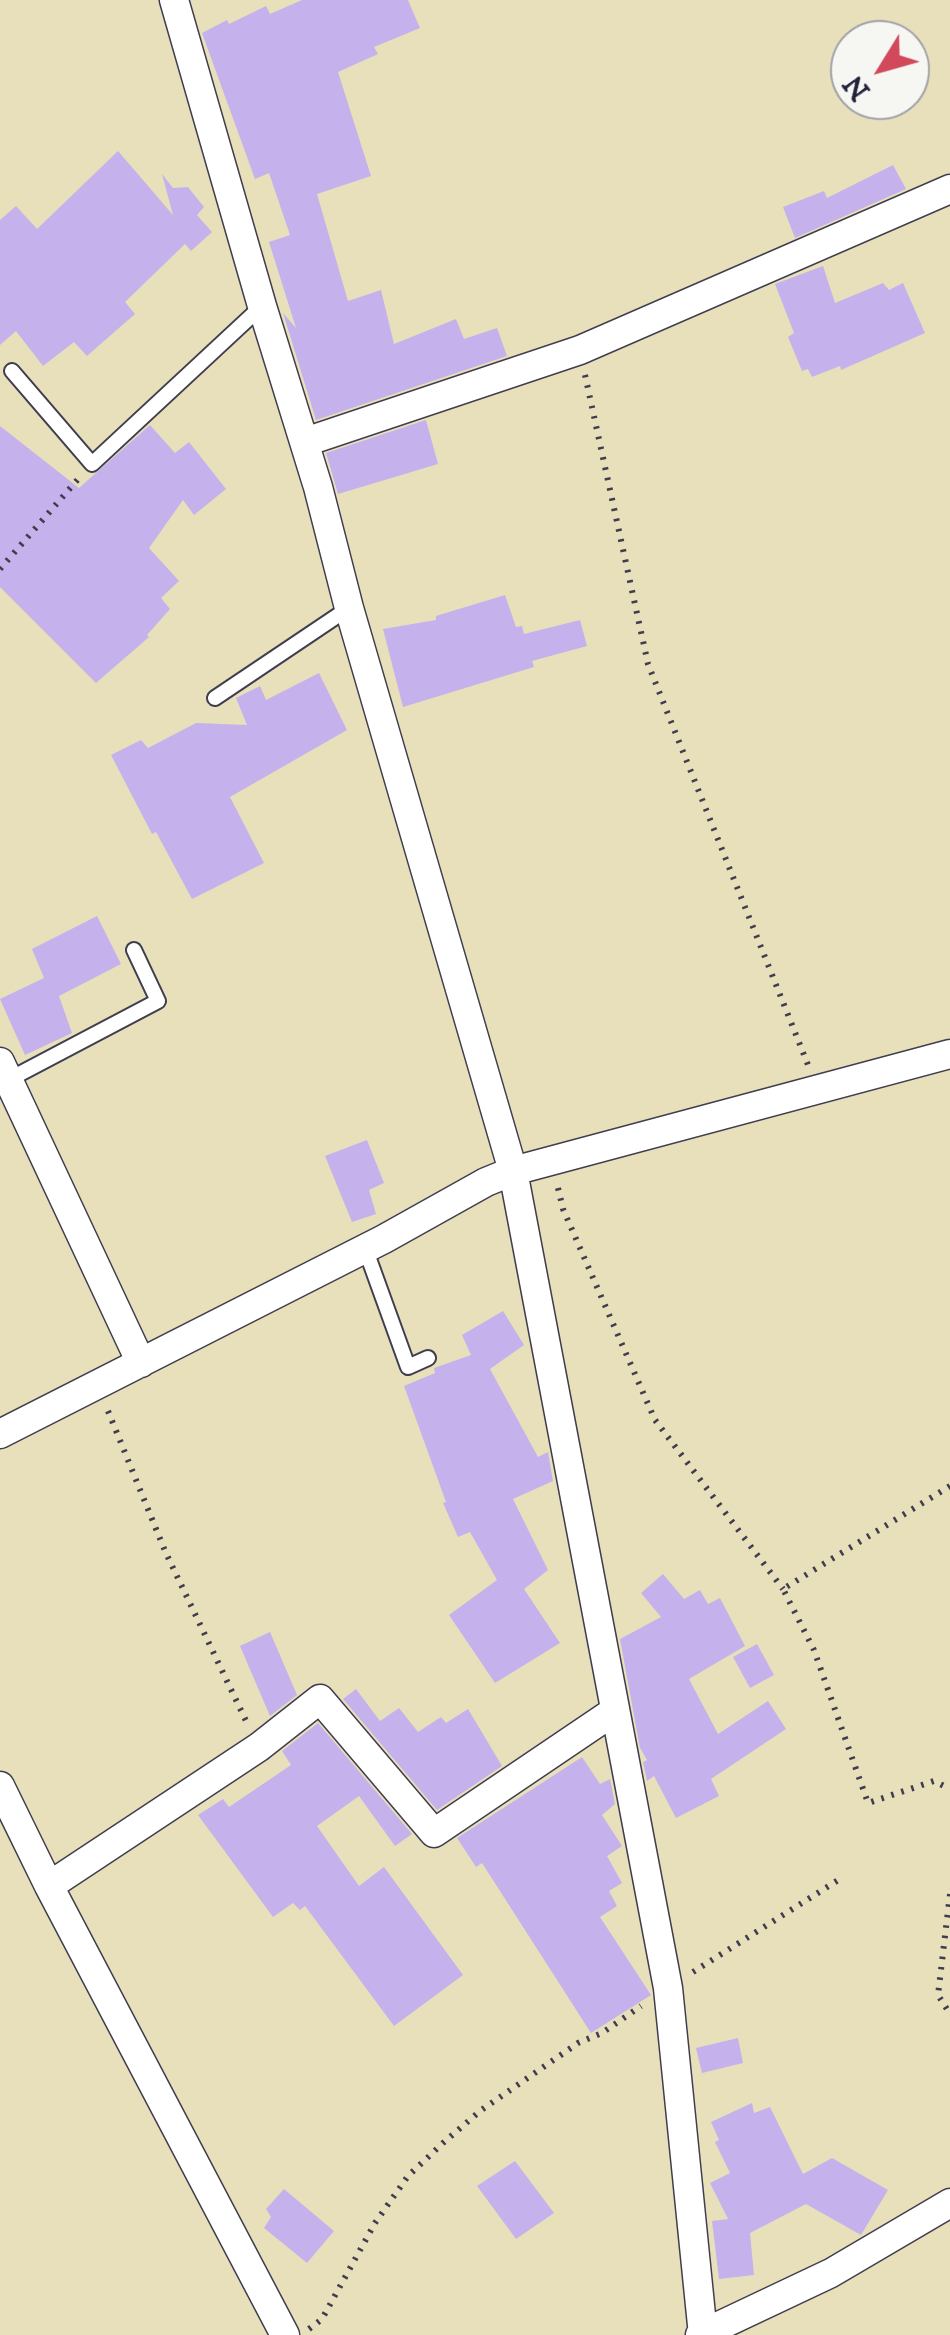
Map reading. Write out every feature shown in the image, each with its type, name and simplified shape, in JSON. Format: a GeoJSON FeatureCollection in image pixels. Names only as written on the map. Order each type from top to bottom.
{"type":"FeatureCollection","features":[{"type":"Feature","properties":{"kind":"street"},"geometry":{"type":"LineString","coordinates":[[174,0],[305,442],[349,608],[513,1172],[668,1988],[702,2334],[831,2273],[950,2203]]}},
{"type":"Feature","properties":{"kind":"street"},"geometry":{"type":"LineString","coordinates":[[305,442],[580,350],[950,189]]}},
{"type":"Feature","properties":{"kind":"street"},"geometry":{"type":"LineString","coordinates":[[0,1434],[486,1182],[950,1054]]}},
{"type":"Feature","properties":{"kind":"street"},"geometry":{"type":"LineString","coordinates":[[4,1071],[141,1363]]}},
{"type":"Feature","properties":{"kind":"street"},"geometry":{"type":"LineString","coordinates":[[48,1886],[259,1747],[320,1699],[434,1834],[614,1712]]}},
{"type":"Feature","properties":{"kind":"street"},"geometry":{"type":"LineString","coordinates":[[0,1786],[48,1886],[284,2335]]}},
{"type":"Feature","properties":{"kind":"lane"},"geometry":{"type":"LineString","coordinates":[[12,371],[92,464],[262,306]]}},
{"type":"Feature","properties":{"kind":"lane"},"geometry":{"type":"LineString","coordinates":[[215,698],[349,608]]}},
{"type":"Feature","properties":{"kind":"lane"},"geometry":{"type":"LineString","coordinates":[[4,1071],[158,1000],[134,950]]}},
{"type":"Feature","properties":{"kind":"lane"},"geometry":{"type":"LineString","coordinates":[[365,1248],[408,1367],[428,1358]]}},
{"type":"Feature","properties":{"kind":"path"},"geometry":{"type":"LineString","coordinates":[[580,350],[648,664],[818,1089]]}},
{"type":"Feature","properties":{"kind":"path"},"geometry":{"type":"LineString","coordinates":[[551,1161],[562,1208],[655,1420],[783,1589],[814,1650],[868,1803],[934,1781],[950,1789]]}},
{"type":"Feature","properties":{"kind":"path"},"geometry":{"type":"LineString","coordinates":[[97,1384],[164,1551],[259,1747]]}},
{"type":"Feature","properties":{"kind":"path"},"geometry":{"type":"LineString","coordinates":[[783,1589],[950,1486]]}},
{"type":"Feature","properties":{"kind":"path"},"geometry":{"type":"LineString","coordinates":[[300,2335],[322,2319],[375,2224],[408,2176],[442,2143],[480,2111],[578,2043],[602,2033],[844,1876]]}},
{"type":"Feature","properties":{"kind":"path"},"geometry":{"type":"LineString","coordinates":[[950,1894],[938,1995],[950,2014]]}},
{"type":"Feature","properties":{"kind":"building"},"geometry":{"type":"Polygon","coordinates":[[[302,0],[408,0],[420,28],[374,47],[378,54],[338,72],[371,176],[317,194],[348,301],[381,290],[394,344],[456,319],[464,339],[497,328],[507,356],[316,420],[283,313],[296,328],[269,242],[290,235],[269,173],[255,179],[202,33],[266,6],[270,14],[302,0]]]}},
{"type":"Feature","properties":{"kind":"building"},"geometry":{"type":"Polygon","coordinates":[[[118,151],[173,215],[162,174],[173,188],[188,187],[204,207],[197,215],[212,232],[191,251],[185,244],[125,302],[135,314],[87,356],[74,342],[43,366],[16,331],[0,345],[0,220],[16,206],[37,229],[118,151]]]}},
{"type":"Feature","properties":{"kind":"building"},"geometry":{"type":"Polygon","coordinates":[[[893,165],[906,189],[795,238],[783,207],[824,191],[827,198],[893,165]]]}},
{"type":"Feature","properties":{"kind":"building"},"geometry":{"type":"Polygon","coordinates":[[[823,266],[835,303],[883,283],[889,290],[903,283],[925,333],[841,370],[840,366],[812,377],[808,369],[802,371],[788,337],[794,333],[775,284],[823,266]]]}},
{"type":"Feature","properties":{"kind":"building"},"geometry":{"type":"Polygon","coordinates":[[[426,420],[438,464],[338,494],[326,453],[426,420]]]}},
{"type":"Feature","properties":{"kind":"building"},"geometry":{"type":"Polygon","coordinates":[[[150,425],[175,453],[189,442],[226,489],[194,515],[183,500],[149,548],[179,581],[161,598],[170,609],[149,637],[96,683],[0,587],[0,426],[79,488],[150,425]]]}},
{"type":"Feature","properties":{"kind":"building"},"geometry":{"type":"Polygon","coordinates":[[[505,595],[516,627],[522,626],[524,634],[580,620],[587,646],[532,661],[534,667],[403,707],[383,629],[436,620],[436,616],[505,595]]]}},
{"type":"Feature","properties":{"kind":"building"},"geometry":{"type":"Polygon","coordinates":[[[319,673],[347,730],[230,797],[264,863],[192,899],[111,755],[141,740],[148,748],[196,723],[247,725],[236,698],[260,686],[266,700],[319,673]]]}},
{"type":"Feature","properties":{"kind":"building"},"geometry":{"type":"Polygon","coordinates":[[[97,916],[121,964],[59,996],[72,1033],[25,1055],[0,999],[44,978],[32,949],[97,916]]]}},
{"type":"Feature","properties":{"kind":"building"},"geometry":{"type":"Polygon","coordinates":[[[367,1140],[384,1183],[369,1190],[376,1214],[352,1222],[325,1156],[367,1140]]]}},
{"type":"Feature","properties":{"kind":"building"},"geometry":{"type":"Polygon","coordinates":[[[503,1311],[524,1345],[490,1369],[538,1457],[548,1452],[553,1481],[513,1499],[548,1570],[524,1589],[560,1643],[495,1683],[449,1615],[497,1580],[470,1532],[458,1537],[404,1386],[435,1373],[434,1368],[471,1355],[462,1335],[503,1311]]]}},
{"type":"Feature","properties":{"kind":"building"},"geometry":{"type":"Polygon","coordinates":[[[663,1574],[684,1599],[700,1590],[708,1604],[720,1598],[745,1646],[689,1679],[718,1734],[768,1701],[786,1729],[711,1779],[719,1796],[676,1818],[654,1776],[647,1781],[643,1762],[647,1760],[640,1748],[620,1639],[661,1617],[641,1593],[663,1574]]]}},
{"type":"Feature","properties":{"kind":"building"},"geometry":{"type":"Polygon","coordinates":[[[270,1632],[297,1695],[270,1716],[240,1646],[270,1632]]]}},
{"type":"Feature","properties":{"kind":"building"},"geometry":{"type":"Polygon","coordinates":[[[757,1644],[774,1675],[750,1688],[733,1657],[757,1644]]]}},
{"type":"Feature","properties":{"kind":"building"},"geometry":{"type":"Polygon","coordinates":[[[356,1689],[380,1721],[399,1708],[418,1732],[441,1717],[446,1723],[468,1709],[502,1766],[437,1810],[343,1699],[356,1689]]]}},
{"type":"Feature","properties":{"kind":"building"},"geometry":{"type":"Polygon","coordinates":[[[318,1723],[412,1834],[395,1846],[359,1796],[317,1826],[359,1886],[384,1867],[463,1975],[394,2026],[305,1906],[300,1910],[293,1903],[273,1917],[198,1815],[223,1799],[229,1807],[291,1765],[282,1751],[318,1723]]]}},
{"type":"Feature","properties":{"kind":"building"},"geometry":{"type":"Polygon","coordinates":[[[582,1757],[600,1784],[610,1779],[615,1804],[602,1815],[622,1846],[607,1856],[622,1883],[609,1891],[617,1906],[600,1917],[651,1995],[591,2033],[482,1863],[476,1867],[457,1838],[582,1757]]]}},
{"type":"Feature","properties":{"kind":"building"},"geometry":{"type":"Polygon","coordinates":[[[738,2038],[743,2063],[702,2073],[696,2048],[738,2038]]]}},
{"type":"Feature","properties":{"kind":"building"},"geometry":{"type":"Polygon","coordinates":[[[752,2103],[754,2113],[770,2107],[803,2174],[832,2158],[888,2190],[861,2235],[806,2204],[750,2233],[754,2275],[719,2279],[712,2221],[728,2219],[710,2183],[730,2173],[715,2142],[719,2140],[711,2122],[752,2103]]]}},
{"type":"Feature","properties":{"kind":"building"},"geometry":{"type":"Polygon","coordinates":[[[515,2161],[554,2213],[516,2239],[477,2186],[515,2161]]]}},
{"type":"Feature","properties":{"kind":"building"},"geometry":{"type":"Polygon","coordinates":[[[284,2189],[334,2231],[307,2263],[264,2228],[271,2217],[266,2209],[284,2189]]]}}]}
